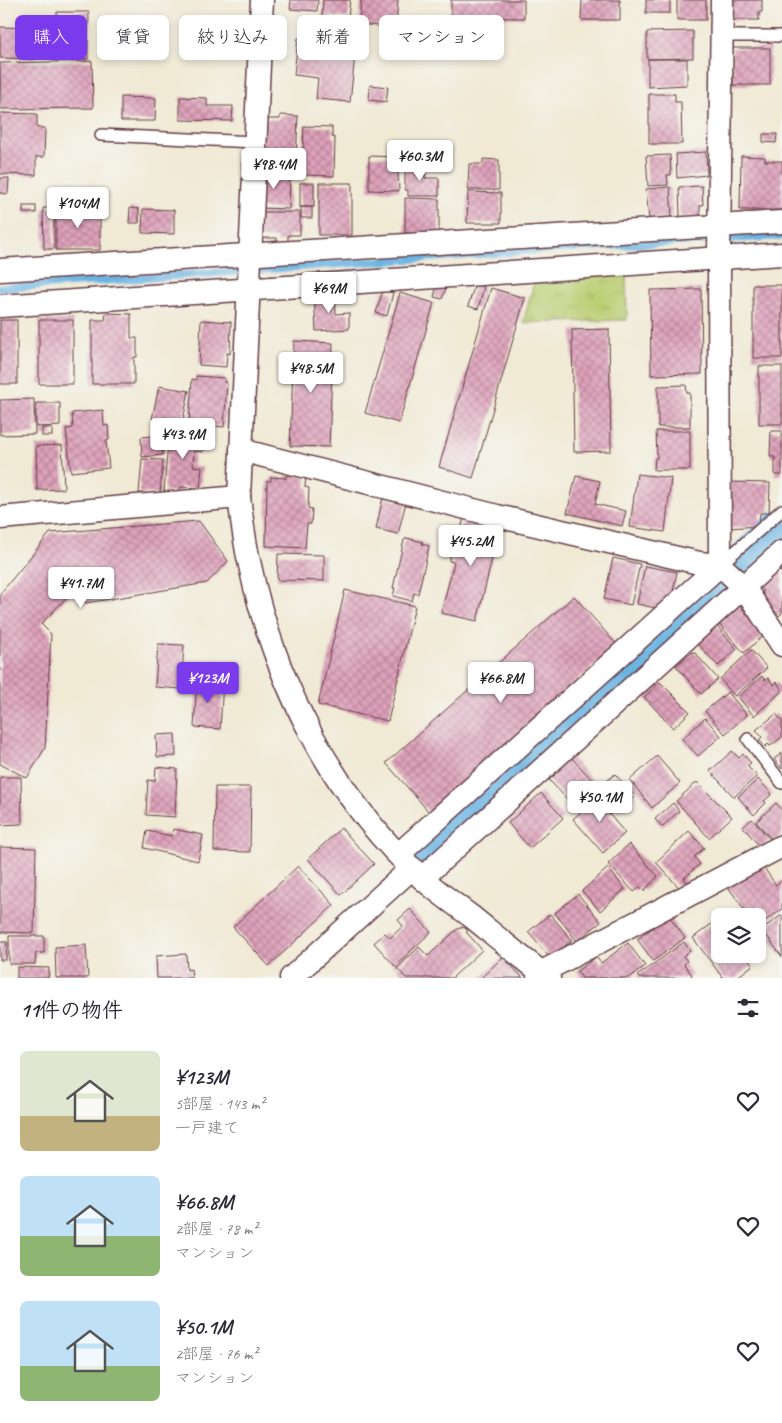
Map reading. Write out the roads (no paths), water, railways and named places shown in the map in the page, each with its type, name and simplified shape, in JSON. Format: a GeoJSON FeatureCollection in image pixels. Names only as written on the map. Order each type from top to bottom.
{"type":"FeatureCollection","features":[{"type":"Feature","properties":{"kind":"street"},"geometry":{"type":"LineString","coordinates":[[262,0],[239,497],[248,560],[263,618],[285,679],[309,728],[336,773],[359,807],[411,867],[543,976],[782,846]]}},
{"type":"Feature","properties":{"kind":"street"},"geometry":{"type":"LineString","coordinates":[[722,0],[719,242],[732,576]]}},
{"type":"Feature","properties":{"kind":"street"},"geometry":{"type":"LineString","coordinates":[[0,270],[249,272],[719,242],[782,222]]}},
{"type":"Feature","properties":{"kind":"street"},"geometry":{"type":"LineString","coordinates":[[0,306],[249,272],[719,242],[782,254]]}},
{"type":"Feature","properties":{"kind":"street"},"geometry":{"type":"LineString","coordinates":[[242,450],[497,516],[699,563],[732,576],[782,645]]}},
{"type":"Feature","properties":{"kind":"street"},"geometry":{"type":"LineString","coordinates":[[0,518],[239,497]]}},
{"type":"Feature","properties":{"kind":"street"},"geometry":{"type":"LineString","coordinates":[[291,978],[732,576],[782,552]]}},
{"type":"Feature","properties":{"kind":"street"},"geometry":{"type":"LineString","coordinates":[[411,867],[732,576]]}},
{"type":"Feature","properties":{"kind":"lane"},"geometry":{"type":"LineString","coordinates":[[721,36],[782,36]]}},
{"type":"Feature","properties":{"kind":"lane"},"geometry":{"type":"LineString","coordinates":[[101,135],[255,142]]}},
{"type":"Feature","properties":{"kind":"lane"},"geometry":{"type":"LineString","coordinates":[[732,576],[782,510]]}},
{"type":"Feature","properties":{"kind":"lane"},"geometry":{"type":"LineString","coordinates":[[748,739],[782,783]]}},
{"type":"Feature","properties":{"kind":"waterway"},"geometry":{"type":"LineString","coordinates":[[0,288],[551,249],[782,236]]}},
{"type":"Feature","properties":{"kind":"waterway"},"geometry":{"type":"LineString","coordinates":[[427,852],[516,770],[782,533]]}}]}
